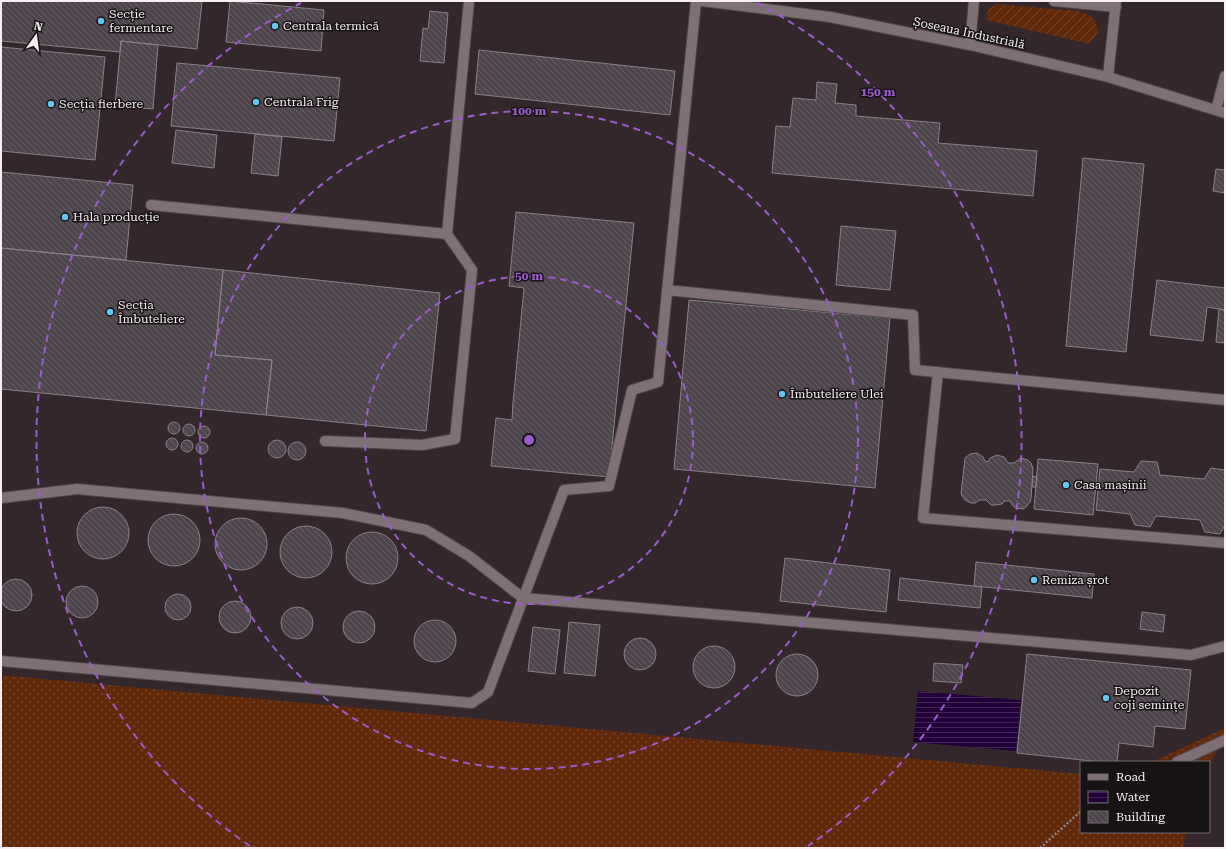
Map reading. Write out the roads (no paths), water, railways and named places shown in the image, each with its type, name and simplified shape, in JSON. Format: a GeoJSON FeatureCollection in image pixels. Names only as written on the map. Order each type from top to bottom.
{"type":"FeatureCollection","features":[{"type":"Feature","properties":{"kind":"street"},"geometry":{"type":"LineString","coordinates":[[326,441],[422,445],[455,439],[472,270],[447,234],[469,1]]}},
{"type":"Feature","properties":{"kind":"street"},"geometry":{"type":"LineString","coordinates":[[1,661],[472,703],[488,692],[564,490],[609,486],[632,390],[658,382],[696,1]]}},
{"type":"Feature","properties":{"kind":"street","name":"Șoseaua Industrială"},"geometry":{"type":"LineString","coordinates":[[702,1],[830,17],[970,45],[1108,77],[1221,111]]}},
{"type":"Feature","properties":{"kind":"street"},"geometry":{"type":"LineString","coordinates":[[970,45],[974,1]]}},
{"type":"Feature","properties":{"kind":"street"},"geometry":{"type":"LineString","coordinates":[[1054,1],[1116,4],[1108,77]]}},
{"type":"Feature","properties":{"kind":"street"},"geometry":{"type":"LineString","coordinates":[[1221,111],[1225,76]]}},
{"type":"Feature","properties":{"kind":"street"},"geometry":{"type":"LineString","coordinates":[[151,205],[447,234]]}},
{"type":"Feature","properties":{"kind":"street"},"geometry":{"type":"LineString","coordinates":[[667,290],[913,315],[915,370],[1225,400]]}},
{"type":"Feature","properties":{"kind":"street"},"geometry":{"type":"LineString","coordinates":[[938,372],[923,518],[1225,543]]}},
{"type":"Feature","properties":{"kind":"street"},"geometry":{"type":"LineString","coordinates":[[1,498],[77,489],[343,513],[426,530],[469,556],[523,598],[1191,655],[1225,646]]}},
{"type":"Feature","properties":{"kind":"street"},"geometry":{"type":"LineString","coordinates":[[1180,761],[1225,740]]}},
{"type":"Feature","properties":{"kind":"water"},"geometry":{"type":"Polygon","coordinates":[[[918,691],[1021,700],[1016,751],[913,742],[918,691]]]}},
{"type":"Feature","properties":{"kind":"place","name":"Secție fermentare"},"geometry":{"type":"Point","coordinates":[101,21]}},
{"type":"Feature","properties":{"kind":"place","name":"Centrala termică"},"geometry":{"type":"Point","coordinates":[275,26]}},
{"type":"Feature","properties":{"kind":"place","name":"Centrala Frig"},"geometry":{"type":"Point","coordinates":[256,102]}},
{"type":"Feature","properties":{"kind":"place","name":"Secția fierbere"},"geometry":{"type":"Point","coordinates":[51,104]}},
{"type":"Feature","properties":{"kind":"place","name":"Hala producție"},"geometry":{"type":"Point","coordinates":[65,217]}},
{"type":"Feature","properties":{"kind":"place","name":"Secția Îmbuteliere"},"geometry":{"type":"Point","coordinates":[110,312]}},
{"type":"Feature","properties":{"kind":"place","name":"Îmbuteliere Ulei"},"geometry":{"type":"Point","coordinates":[782,394]}},
{"type":"Feature","properties":{"kind":"place","name":"Casa mașinii"},"geometry":{"type":"Point","coordinates":[1066,485]}},
{"type":"Feature","properties":{"kind":"place","name":"Remiza șrot"},"geometry":{"type":"Point","coordinates":[1034,580]}},
{"type":"Feature","properties":{"kind":"place","name":"Depozit coji semințe"},"geometry":{"type":"Point","coordinates":[1106,698]}}]}
